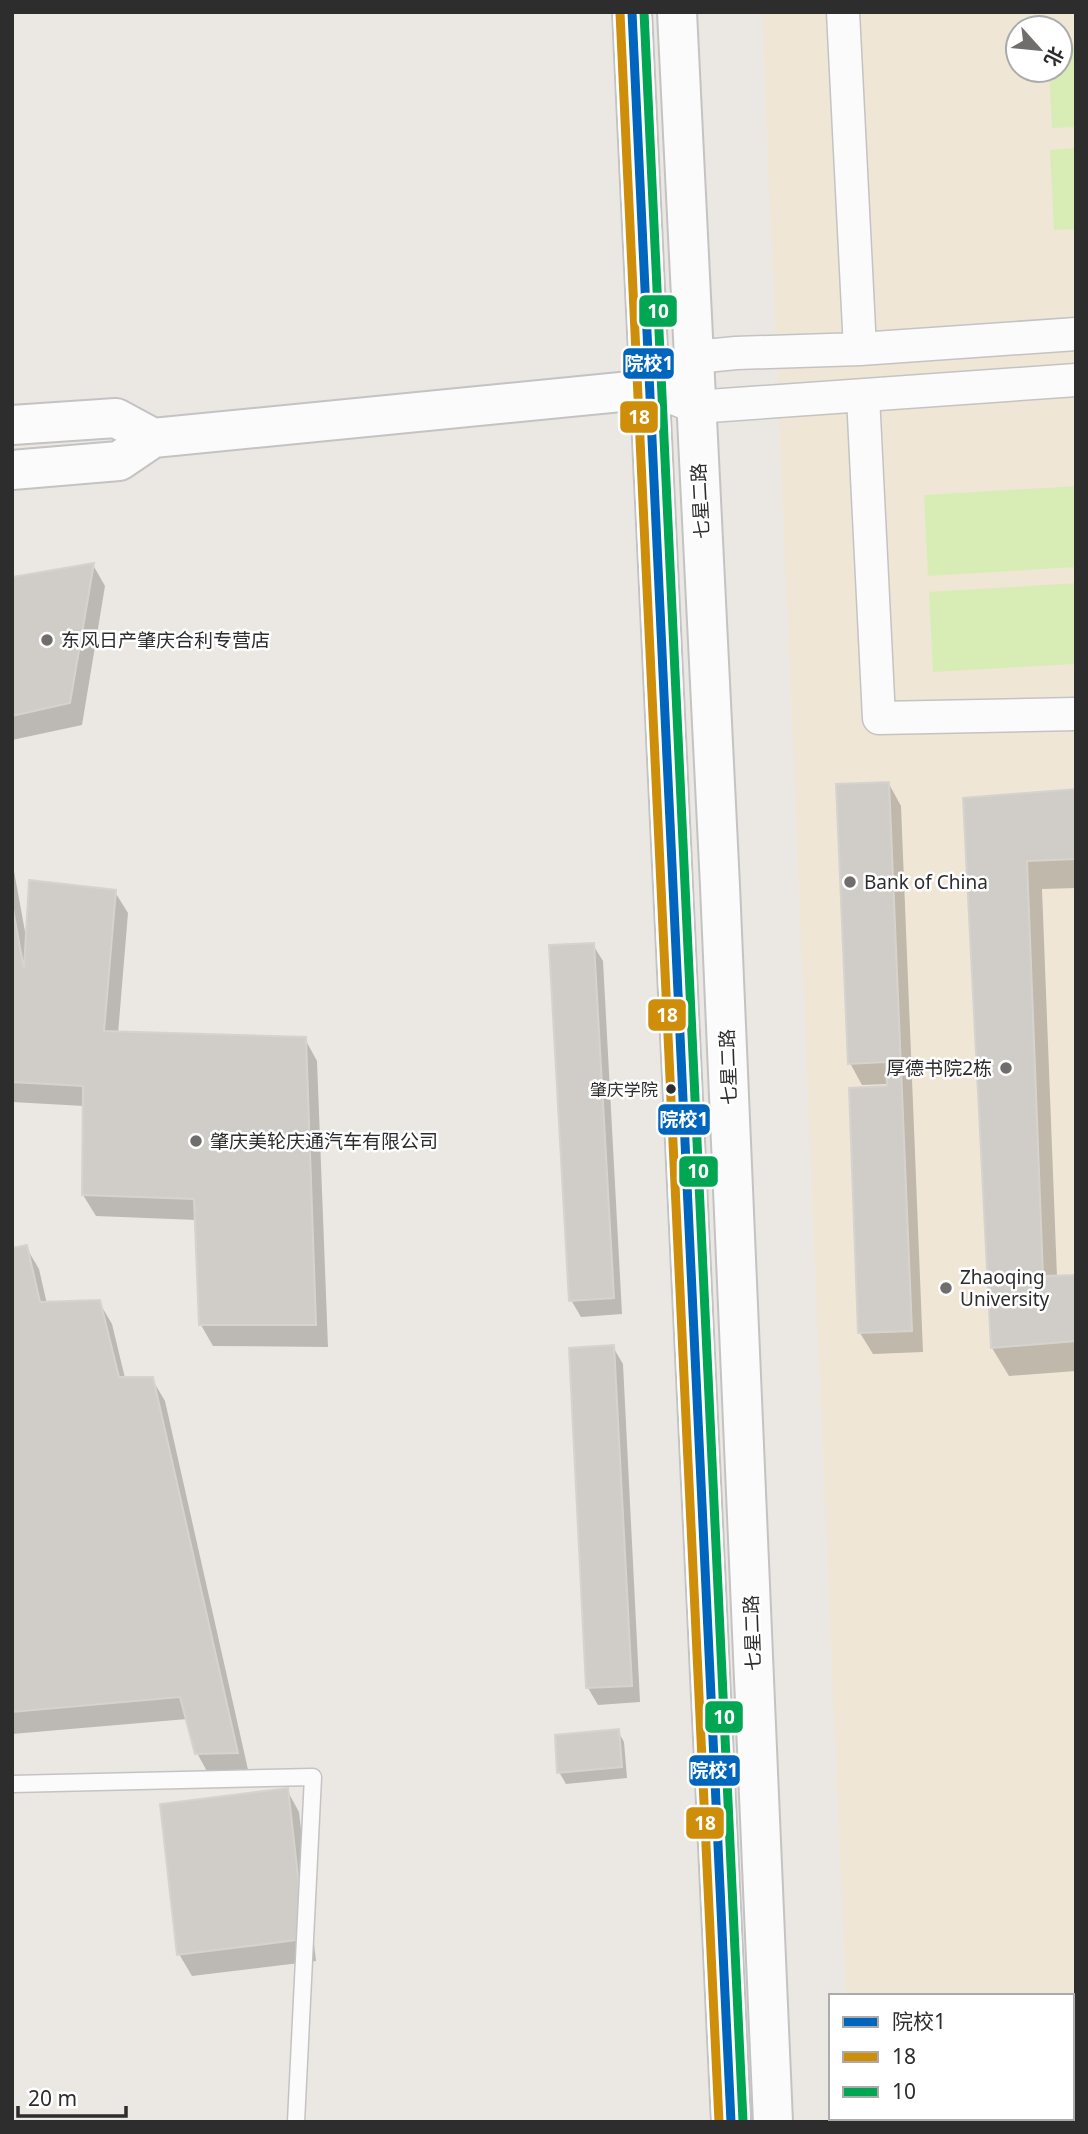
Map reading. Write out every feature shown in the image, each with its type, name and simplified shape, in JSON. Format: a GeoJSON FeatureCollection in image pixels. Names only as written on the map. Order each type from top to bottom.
{"type":"FeatureCollection","features":[{"type":"Feature","properties":{"kind":"street"},"geometry":{"type":"LineString","coordinates":[[632,12],[731,2122]]}},
{"type":"Feature","properties":{"kind":"street","name":"七星二路"},"geometry":{"type":"LineString","coordinates":[[677,12],[720,886],[773,2122]]}},
{"type":"Feature","properties":{"kind":"street"},"geometry":{"type":"LineString","coordinates":[[843,12],[860,349]]}},
{"type":"Feature","properties":{"kind":"street"},"geometry":{"type":"LineString","coordinates":[[650,389],[695,357],[1076,334]]}},
{"type":"Feature","properties":{"kind":"street"},"geometry":{"type":"LineString","coordinates":[[12,470],[119,461],[153,438],[650,389],[695,407],[1076,380]]}},
{"type":"Feature","properties":{"kind":"street"},"geometry":{"type":"LineString","coordinates":[[863,396],[879,718],[1076,714]]}},
{"type":"Feature","properties":{"kind":"street"},"geometry":{"type":"LineString","coordinates":[[12,425],[116,418],[153,438]]}},
{"type":"Feature","properties":{"kind":"street"},"geometry":{"type":"LineString","coordinates":[[713,1752],[757,1748]]}},
{"type":"Feature","properties":{"kind":"lane"},"geometry":{"type":"LineString","coordinates":[[12,1784],[313,1777],[296,2122]]}},
{"type":"Feature","properties":{"kind":"shaded area","name":"Zhaoqing University"},"geometry":{"type":"Polygon","coordinates":[[[762,12],[1076,12],[1076,2122],[851,2122],[1074,2120],[1074,1994],[846,1994],[762,12]]]}},
{"type":"Feature","properties":{"kind":"green space"},"geometry":{"type":"Polygon","coordinates":[[[1074,46],[1076,127],[1052,128],[1050,84],[1074,84],[1074,46]]]}},
{"type":"Feature","properties":{"kind":"green space"},"geometry":{"type":"Polygon","coordinates":[[[1076,148],[1076,229],[1054,230],[1050,150],[1076,148]]]}},
{"type":"Feature","properties":{"kind":"green space"},"geometry":{"type":"Polygon","coordinates":[[[1076,486],[1076,567],[928,576],[924,495],[1076,486]]]}},
{"type":"Feature","properties":{"kind":"green space"},"geometry":{"type":"Polygon","coordinates":[[[1076,583],[1076,664],[933,672],[929,592],[1076,583]]]}},
{"type":"Feature","properties":{"kind":"building","name":"东风日产肇庆合利专营店"},"geometry":{"type":"Polygon","coordinates":[[[94,563],[70,703],[12,716],[12,577],[94,563]]]}},
{"type":"Feature","properties":{"kind":"building"},"geometry":{"type":"Polygon","coordinates":[[[889,782],[912,1331],[858,1333],[849,1088],[887,1086],[886,1062],[848,1064],[836,784],[889,782]]]}},
{"type":"Feature","properties":{"kind":"building","name":"厚德书院2栋"},"geometry":{"type":"Polygon","coordinates":[[[1076,789],[1076,859],[1027,861],[1043,1276],[1076,1275],[1076,1341],[991,1348],[963,798],[1076,789]]]}},
{"type":"Feature","properties":{"kind":"building","name":"肇庆美轮庆通汽车有限公司"},"geometry":{"type":"Polygon","coordinates":[[[29,880],[116,890],[104,1031],[306,1037],[316,1325],[199,1325],[194,1199],[82,1195],[83,1086],[12,1082],[12,904],[24,969],[29,880]]]}},
{"type":"Feature","properties":{"kind":"building"},"geometry":{"type":"Polygon","coordinates":[[[594,943],[614,1298],[569,1301],[549,945],[594,943]]]}},
{"type":"Feature","properties":{"kind":"building"},"geometry":{"type":"Polygon","coordinates":[[[27,1245],[40,1302],[100,1300],[119,1377],[153,1377],[238,1753],[195,1754],[180,1697],[12,1712],[12,1248],[27,1245]]]}},
{"type":"Feature","properties":{"kind":"building"},"geometry":{"type":"Polygon","coordinates":[[[614,1345],[632,1686],[586,1688],[569,1348],[614,1345]]]}},
{"type":"Feature","properties":{"kind":"building"},"geometry":{"type":"Polygon","coordinates":[[[619,1729],[622,1767],[557,1773],[555,1735],[619,1729]]]}},
{"type":"Feature","properties":{"kind":"building"},"geometry":{"type":"Polygon","coordinates":[[[288,1788],[305,1939],[177,1955],[160,1804],[288,1788]]]}},
{"type":"Feature","properties":{"kind":"building"},"geometry":{"type":"Polygon","coordinates":[[[909,2120],[1015,2120],[1015,2122],[909,2120]]]}},
{"type":"Feature","properties":{"kind":"transit line","name":"院校1"},"geometry":{"type":"LineString","coordinates":[[632,12],[731,2122]]}},
{"type":"Feature","properties":{"kind":"transit line","name":"10"},"geometry":{"type":"LineString","coordinates":[[644,12],[743,2121]]}},
{"type":"Feature","properties":{"kind":"transit line","name":"18"},"geometry":{"type":"LineString","coordinates":[[620,13],[719,2122]]}},
{"type":"Feature","properties":{"kind":"place","name":"东风日产肇庆合利专营店"},"geometry":{"type":"Point","coordinates":[47,640]}},
{"type":"Feature","properties":{"kind":"place","name":"Bank of China"},"geometry":{"type":"Point","coordinates":[850,882]}},
{"type":"Feature","properties":{"kind":"place","name":"厚德书院2栋"},"geometry":{"type":"Point","coordinates":[1006,1068]}},
{"type":"Feature","properties":{"kind":"place","name":"肇庆学院"},"geometry":{"type":"Point","coordinates":[671,1089]}},
{"type":"Feature","properties":{"kind":"place","name":"肇庆美轮庆通汽车有限公司"},"geometry":{"type":"Point","coordinates":[196,1141]}},
{"type":"Feature","properties":{"kind":"place","name":"Zhaoqing University"},"geometry":{"type":"Point","coordinates":[946,1288]}}]}
